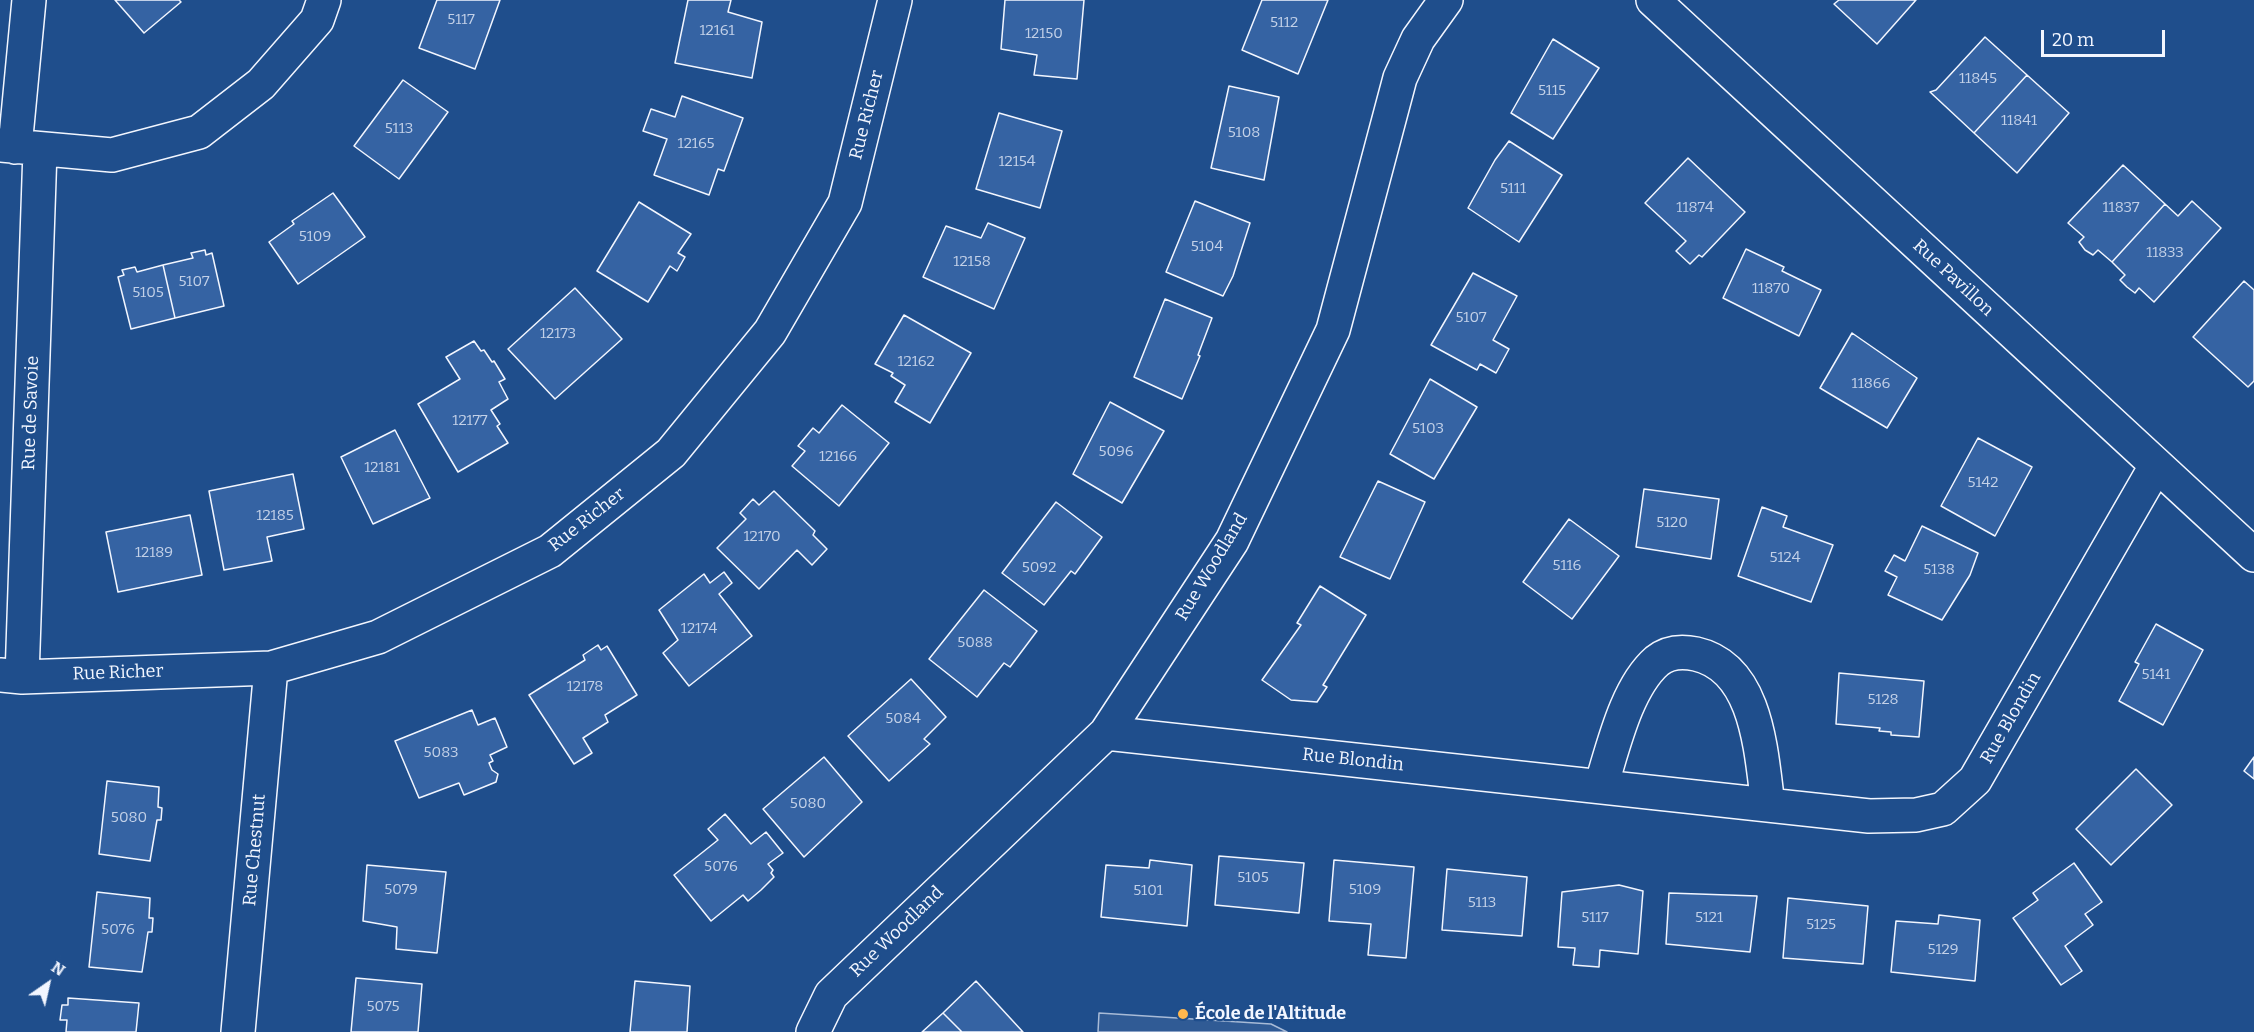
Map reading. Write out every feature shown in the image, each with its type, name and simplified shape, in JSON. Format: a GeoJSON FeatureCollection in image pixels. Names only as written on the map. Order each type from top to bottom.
{"type":"FeatureCollection","features":[{"type":"Feature","properties":{"kind":"street","name":"Rue de Savoie"},"geometry":{"type":"LineString","coordinates":[[11,676],[18,147],[29,0]]}},
{"type":"Feature","properties":{"kind":"street"},"geometry":{"type":"LineString","coordinates":[[18,147],[112,155],[199,132],[261,84],[317,20],[324,0]]}},
{"type":"Feature","properties":{"kind":"street","name":"Rue Richer"},"geometry":{"type":"LineString","coordinates":[[11,676],[271,668],[378,637],[550,551],[671,453],[770,332],[845,203],[895,0]]}},
{"type":"Feature","properties":{"kind":"street","name":"Rue Woodland"},"geometry":{"type":"LineString","coordinates":[[813,1032],[831,995],[1106,733],[1232,541],[1333,330],[1400,78],[1418,39],[1446,0]]}},
{"type":"Feature","properties":{"kind":"street","name":"Rue Pavillon"},"geometry":{"type":"LineString","coordinates":[[1653,0],[2254,555]]}},
{"type":"Feature","properties":{"kind":"street","name":"Rue Blondin"},"geometry":{"type":"LineString","coordinates":[[1106,733],[1869,816],[1916,815],[1943,809],[1975,780],[2156,466]]}},
{"type":"Feature","properties":{"kind":"street"},"geometry":{"type":"LineString","coordinates":[[1601,786],[1623,718],[1640,682],[1656,662],[1669,654],[1686,651],[1707,656],[1729,670],[1746,700],[1760,739],[1768,805]]}},
{"type":"Feature","properties":{"kind":"street","name":"Rue Chestnut"},"geometry":{"type":"LineString","coordinates":[[238,1032],[271,668]]}},
{"type":"Feature","properties":{"kind":"shaded area"},"geometry":{"type":"Polygon","coordinates":[[[1099,1013],[1271,1024],[1287,1032],[1098,1032],[1099,1013]]]}},
{"type":"Feature","properties":{"kind":"building"},"geometry":{"type":"Polygon","coordinates":[[[115,0],[179,0],[181,2],[144,33],[115,0]]]}},
{"type":"Feature","properties":{"kind":"building"},"geometry":{"type":"Polygon","coordinates":[[[437,0],[500,0],[475,69],[419,48],[437,0]]]}},
{"type":"Feature","properties":{"kind":"building"},"geometry":{"type":"Polygon","coordinates":[[[688,0],[731,0],[728,12],[762,22],[752,78],[675,63],[688,0]]]}},
{"type":"Feature","properties":{"kind":"building"},"geometry":{"type":"Polygon","coordinates":[[[1005,0],[1084,0],[1077,79],[1034,75],[1037,55],[1001,49],[1005,0]]]}},
{"type":"Feature","properties":{"kind":"building"},"geometry":{"type":"Polygon","coordinates":[[[1262,0],[1328,0],[1298,74],[1242,50],[1262,0]]]}},
{"type":"Feature","properties":{"kind":"building"},"geometry":{"type":"Polygon","coordinates":[[[1839,0],[1916,0],[1877,44],[1834,4],[1839,0]]]}},
{"type":"Feature","properties":{"kind":"building"},"geometry":{"type":"Polygon","coordinates":[[[1985,37],[2027,75],[1974,133],[1930,92],[1936,90],[1985,37]]]}},
{"type":"Feature","properties":{"kind":"building"},"geometry":{"type":"Polygon","coordinates":[[[1553,39],[1599,68],[1553,139],[1511,113],[1553,39]]]}},
{"type":"Feature","properties":{"kind":"building"},"geometry":{"type":"Polygon","coordinates":[[[2027,75],[2069,113],[2017,173],[1974,133],[2027,75]]]}},
{"type":"Feature","properties":{"kind":"building"},"geometry":{"type":"Polygon","coordinates":[[[403,80],[448,112],[399,179],[354,146],[403,80]]]}},
{"type":"Feature","properties":{"kind":"building"},"geometry":{"type":"Polygon","coordinates":[[[1229,86],[1279,97],[1264,180],[1211,168],[1229,86]]]}},
{"type":"Feature","properties":{"kind":"building"},"geometry":{"type":"Polygon","coordinates":[[[682,96],[743,118],[724,171],[718,169],[709,195],[654,175],[667,139],[643,131],[651,109],[675,117],[682,96]]]}},
{"type":"Feature","properties":{"kind":"building"},"geometry":{"type":"Polygon","coordinates":[[[999,113],[1062,131],[1040,208],[976,189],[999,113]]]}},
{"type":"Feature","properties":{"kind":"building"},"geometry":{"type":"Polygon","coordinates":[[[1509,141],[1562,175],[1519,242],[1468,208],[1495,160],[1509,141]]]}},
{"type":"Feature","properties":{"kind":"building"},"geometry":{"type":"Polygon","coordinates":[[[1688,158],[1745,212],[1702,257],[1699,255],[1690,264],[1676,251],[1686,241],[1645,203],[1688,158]]]}},
{"type":"Feature","properties":{"kind":"building"},"geometry":{"type":"Polygon","coordinates":[[[2123,165],[2165,204],[2112,262],[2098,250],[2093,255],[2085,250],[2079,242],[2084,237],[2068,223],[2123,165]]]}},
{"type":"Feature","properties":{"kind":"building"},"geometry":{"type":"Polygon","coordinates":[[[333,193],[365,237],[298,284],[269,242],[294,224],[292,221],[333,193]]]}},
{"type":"Feature","properties":{"kind":"building"},"geometry":{"type":"Polygon","coordinates":[[[1195,201],[1250,223],[1233,276],[1223,296],[1166,272],[1195,201]]]}},
{"type":"Feature","properties":{"kind":"building"},"geometry":{"type":"Polygon","coordinates":[[[2192,201],[2221,228],[2154,302],[2139,288],[2135,293],[2120,280],[2125,275],[2112,262],[2165,204],[2178,216],[2192,201]]]}},
{"type":"Feature","properties":{"kind":"building"},"geometry":{"type":"Polygon","coordinates":[[[639,202],[691,234],[678,253],[685,257],[677,271],[670,266],[648,302],[597,271],[639,202]]]}},
{"type":"Feature","properties":{"kind":"building"},"geometry":{"type":"Polygon","coordinates":[[[988,223],[1025,238],[994,309],[923,277],[946,226],[981,238],[988,223]]]}},
{"type":"Feature","properties":{"kind":"building"},"geometry":{"type":"Polygon","coordinates":[[[1746,249],[1784,267],[1782,271],[1821,290],[1799,336],[1723,298],[1746,249]]]}},
{"type":"Feature","properties":{"kind":"building"},"geometry":{"type":"Polygon","coordinates":[[[205,250],[206,255],[212,253],[224,306],[175,318],[163,265],[193,258],[191,253],[205,250]]]}},
{"type":"Feature","properties":{"kind":"building"},"geometry":{"type":"Polygon","coordinates":[[[163,265],[175,318],[131,329],[118,277],[124,275],[122,270],[135,267],[137,272],[163,265]]]}},
{"type":"Feature","properties":{"kind":"building"},"geometry":{"type":"Polygon","coordinates":[[[1473,273],[1517,296],[1493,340],[1509,349],[1496,373],[1480,364],[1477,370],[1431,345],[1473,273]]]}},
{"type":"Feature","properties":{"kind":"building"},"geometry":{"type":"Polygon","coordinates":[[[2244,281],[2254,290],[2254,381],[2248,387],[2193,337],[2244,281]]]}},
{"type":"Feature","properties":{"kind":"building"},"geometry":{"type":"Polygon","coordinates":[[[575,288],[622,339],[555,399],[508,349],[575,288]]]}},
{"type":"Feature","properties":{"kind":"building"},"geometry":{"type":"Polygon","coordinates":[[[1165,299],[1212,318],[1198,355],[1200,356],[1182,399],[1134,377],[1165,299]]]}},
{"type":"Feature","properties":{"kind":"building"},"geometry":{"type":"Polygon","coordinates":[[[904,315],[971,353],[930,423],[895,402],[905,385],[891,376],[893,373],[875,364],[904,315]]]}},
{"type":"Feature","properties":{"kind":"building"},"geometry":{"type":"Polygon","coordinates":[[[1852,333],[1917,378],[1887,428],[1820,388],[1852,333]]]}},
{"type":"Feature","properties":{"kind":"building"},"geometry":{"type":"Polygon","coordinates":[[[474,341],[492,362],[494,361],[505,379],[499,382],[508,399],[491,410],[500,424],[497,426],[508,443],[458,472],[418,404],[460,379],[446,357],[474,341]]]}},
{"type":"Feature","properties":{"kind":"building"},"geometry":{"type":"Polygon","coordinates":[[[1430,379],[1477,407],[1434,479],[1390,454],[1430,379]]]}},
{"type":"Feature","properties":{"kind":"building"},"geometry":{"type":"Polygon","coordinates":[[[1110,402],[1164,431],[1122,503],[1073,474],[1110,402]]]}},
{"type":"Feature","properties":{"kind":"building"},"geometry":{"type":"Polygon","coordinates":[[[842,405],[889,443],[839,506],[792,466],[805,451],[798,446],[813,428],[819,433],[842,405]]]}},
{"type":"Feature","properties":{"kind":"building"},"geometry":{"type":"Polygon","coordinates":[[[395,430],[430,498],[373,524],[341,457],[395,430]]]}},
{"type":"Feature","properties":{"kind":"building"},"geometry":{"type":"Polygon","coordinates":[[[1978,438],[2032,467],[1995,536],[1941,506],[1978,438]]]}},
{"type":"Feature","properties":{"kind":"building"},"geometry":{"type":"Polygon","coordinates":[[[293,474],[304,529],[267,537],[272,561],[224,570],[209,491],[293,474]]]}},
{"type":"Feature","properties":{"kind":"building"},"geometry":{"type":"Polygon","coordinates":[[[1378,481],[1425,502],[1390,579],[1340,557],[1378,481]]]}},
{"type":"Feature","properties":{"kind":"building"},"geometry":{"type":"Polygon","coordinates":[[[1644,489],[1719,499],[1711,559],[1636,547],[1644,489]]]}},
{"type":"Feature","properties":{"kind":"building"},"geometry":{"type":"Polygon","coordinates":[[[774,491],[815,531],[813,535],[827,549],[812,565],[797,550],[759,589],[717,548],[746,519],[740,513],[753,499],[759,505],[774,491]]]}},
{"type":"Feature","properties":{"kind":"building"},"geometry":{"type":"Polygon","coordinates":[[[1056,502],[1102,537],[1075,574],[1071,571],[1044,605],[1002,573],[1056,502]]]}},
{"type":"Feature","properties":{"kind":"building"},"geometry":{"type":"Polygon","coordinates":[[[1762,507],[1787,516],[1783,527],[1833,545],[1811,602],[1738,576],[1762,507]]]}},
{"type":"Feature","properties":{"kind":"building"},"geometry":{"type":"Polygon","coordinates":[[[190,515],[202,575],[118,592],[106,532],[190,515]]]}},
{"type":"Feature","properties":{"kind":"building"},"geometry":{"type":"Polygon","coordinates":[[[1569,519],[1619,556],[1572,619],[1523,582],[1569,519]]]}},
{"type":"Feature","properties":{"kind":"building"},"geometry":{"type":"Polygon","coordinates":[[[1922,526],[1978,553],[1970,575],[1942,620],[1888,595],[1897,577],[1885,571],[1894,555],[1905,561],[1922,526]]]}},
{"type":"Feature","properties":{"kind":"building"},"geometry":{"type":"Polygon","coordinates":[[[724,572],[732,583],[719,594],[752,636],[689,686],[663,653],[678,640],[659,610],[704,574],[710,583],[724,572]]]}},
{"type":"Feature","properties":{"kind":"building"},"geometry":{"type":"Polygon","coordinates":[[[1320,586],[1366,615],[1323,685],[1327,687],[1317,702],[1291,700],[1262,680],[1301,625],[1297,623],[1320,586]]]}},
{"type":"Feature","properties":{"kind":"building"},"geometry":{"type":"Polygon","coordinates":[[[984,590],[1037,631],[1010,667],[1004,663],[977,697],[929,659],[984,590]]]}},
{"type":"Feature","properties":{"kind":"building"},"geometry":{"type":"Polygon","coordinates":[[[2156,624],[2203,650],[2163,725],[2119,701],[2139,664],[2135,662],[2156,624]]]}},
{"type":"Feature","properties":{"kind":"building"},"geometry":{"type":"Polygon","coordinates":[[[598,645],[601,650],[607,646],[637,695],[605,715],[608,722],[583,738],[592,753],[574,764],[529,695],[585,660],[583,655],[598,645]]]}},
{"type":"Feature","properties":{"kind":"building"},"geometry":{"type":"Polygon","coordinates":[[[1839,673],[1924,681],[1919,737],[1891,735],[1891,732],[1879,731],[1880,728],[1836,724],[1839,673]]]}},
{"type":"Feature","properties":{"kind":"building"},"geometry":{"type":"Polygon","coordinates":[[[911,679],[946,717],[924,739],[930,744],[889,781],[848,736],[911,679]]]}},
{"type":"Feature","properties":{"kind":"building"},"geometry":{"type":"Polygon","coordinates":[[[472,710],[478,725],[495,718],[507,747],[490,755],[493,761],[489,763],[492,770],[498,774],[496,782],[464,795],[459,783],[419,798],[395,741],[472,710]]]}},
{"type":"Feature","properties":{"kind":"building"},"geometry":{"type":"Polygon","coordinates":[[[824,757],[862,802],[804,857],[763,809],[824,757]]]}},
{"type":"Feature","properties":{"kind":"building"},"geometry":{"type":"Polygon","coordinates":[[[2254,757],[2254,779],[2244,771],[2254,757]]]}},
{"type":"Feature","properties":{"kind":"building"},"geometry":{"type":"Polygon","coordinates":[[[2136,769],[2172,805],[2111,865],[2076,829],[2136,769]]]}},
{"type":"Feature","properties":{"kind":"building"},"geometry":{"type":"Polygon","coordinates":[[[107,781],[159,787],[158,807],[162,808],[161,820],[157,820],[150,861],[99,854],[107,781]]]}},
{"type":"Feature","properties":{"kind":"building"},"geometry":{"type":"Polygon","coordinates":[[[725,814],[751,844],[766,832],[783,853],[768,864],[773,870],[771,873],[774,877],[761,890],[748,901],[743,895],[711,921],[674,875],[718,840],[708,829],[725,814]]]}},
{"type":"Feature","properties":{"kind":"building"},"geometry":{"type":"Polygon","coordinates":[[[1219,856],[1304,863],[1299,913],[1215,905],[1219,856]]]}},
{"type":"Feature","properties":{"kind":"building"},"geometry":{"type":"Polygon","coordinates":[[[1150,860],[1192,865],[1187,926],[1101,917],[1106,865],[1149,868],[1150,860]]]}},
{"type":"Feature","properties":{"kind":"building"},"geometry":{"type":"Polygon","coordinates":[[[1334,860],[1414,867],[1406,958],[1368,955],[1371,924],[1329,921],[1334,860]]]}},
{"type":"Feature","properties":{"kind":"building"},"geometry":{"type":"Polygon","coordinates":[[[2074,863],[2102,902],[2085,914],[2093,925],[2065,946],[2082,971],[2061,985],[2013,918],[2038,900],[2033,893],[2074,863]]]}},
{"type":"Feature","properties":{"kind":"building"},"geometry":{"type":"Polygon","coordinates":[[[367,865],[446,872],[437,953],[396,949],[397,927],[363,921],[367,865]]]}},
{"type":"Feature","properties":{"kind":"building"},"geometry":{"type":"Polygon","coordinates":[[[1447,869],[1527,877],[1522,936],[1442,930],[1447,869]]]}},
{"type":"Feature","properties":{"kind":"building"},"geometry":{"type":"Polygon","coordinates":[[[1619,885],[1643,891],[1638,954],[1600,950],[1599,967],[1573,965],[1575,948],[1558,947],[1562,892],[1619,885]]]}},
{"type":"Feature","properties":{"kind":"building"},"geometry":{"type":"Polygon","coordinates":[[[97,892],[150,898],[149,918],[153,918],[152,932],[148,932],[142,972],[89,967],[97,892]]]}},
{"type":"Feature","properties":{"kind":"building"},"geometry":{"type":"Polygon","coordinates":[[[1669,893],[1757,896],[1750,952],[1666,944],[1669,893]]]}},
{"type":"Feature","properties":{"kind":"building"},"geometry":{"type":"Polygon","coordinates":[[[1788,898],[1868,906],[1863,964],[1783,958],[1788,898]]]}},
{"type":"Feature","properties":{"kind":"building"},"geometry":{"type":"Polygon","coordinates":[[[1939,915],[1980,920],[1975,981],[1891,972],[1896,921],[1938,924],[1939,915]]]}},
{"type":"Feature","properties":{"kind":"building"},"geometry":{"type":"Polygon","coordinates":[[[356,978],[422,984],[418,1032],[351,1032],[356,978]]]}},
{"type":"Feature","properties":{"kind":"building"},"geometry":{"type":"Polygon","coordinates":[[[635,981],[690,986],[687,1032],[630,1032],[635,981]]]}},
{"type":"Feature","properties":{"kind":"building"},"geometry":{"type":"Polygon","coordinates":[[[976,981],[1023,1032],[962,1032],[943,1013],[976,981]]]}},
{"type":"Feature","properties":{"kind":"building"},"geometry":{"type":"Polygon","coordinates":[[[68,998],[139,1003],[136,1032],[66,1032],[67,1020],[60,1020],[62,1005],[68,1005],[68,998]]]}},
{"type":"Feature","properties":{"kind":"building"},"geometry":{"type":"Polygon","coordinates":[[[943,1013],[962,1032],[922,1032],[943,1013]]]}},
{"type":"Feature","properties":{"kind":"place","name":"École de l'Altitude"},"geometry":{"type":"Point","coordinates":[1183,1014]}}]}
